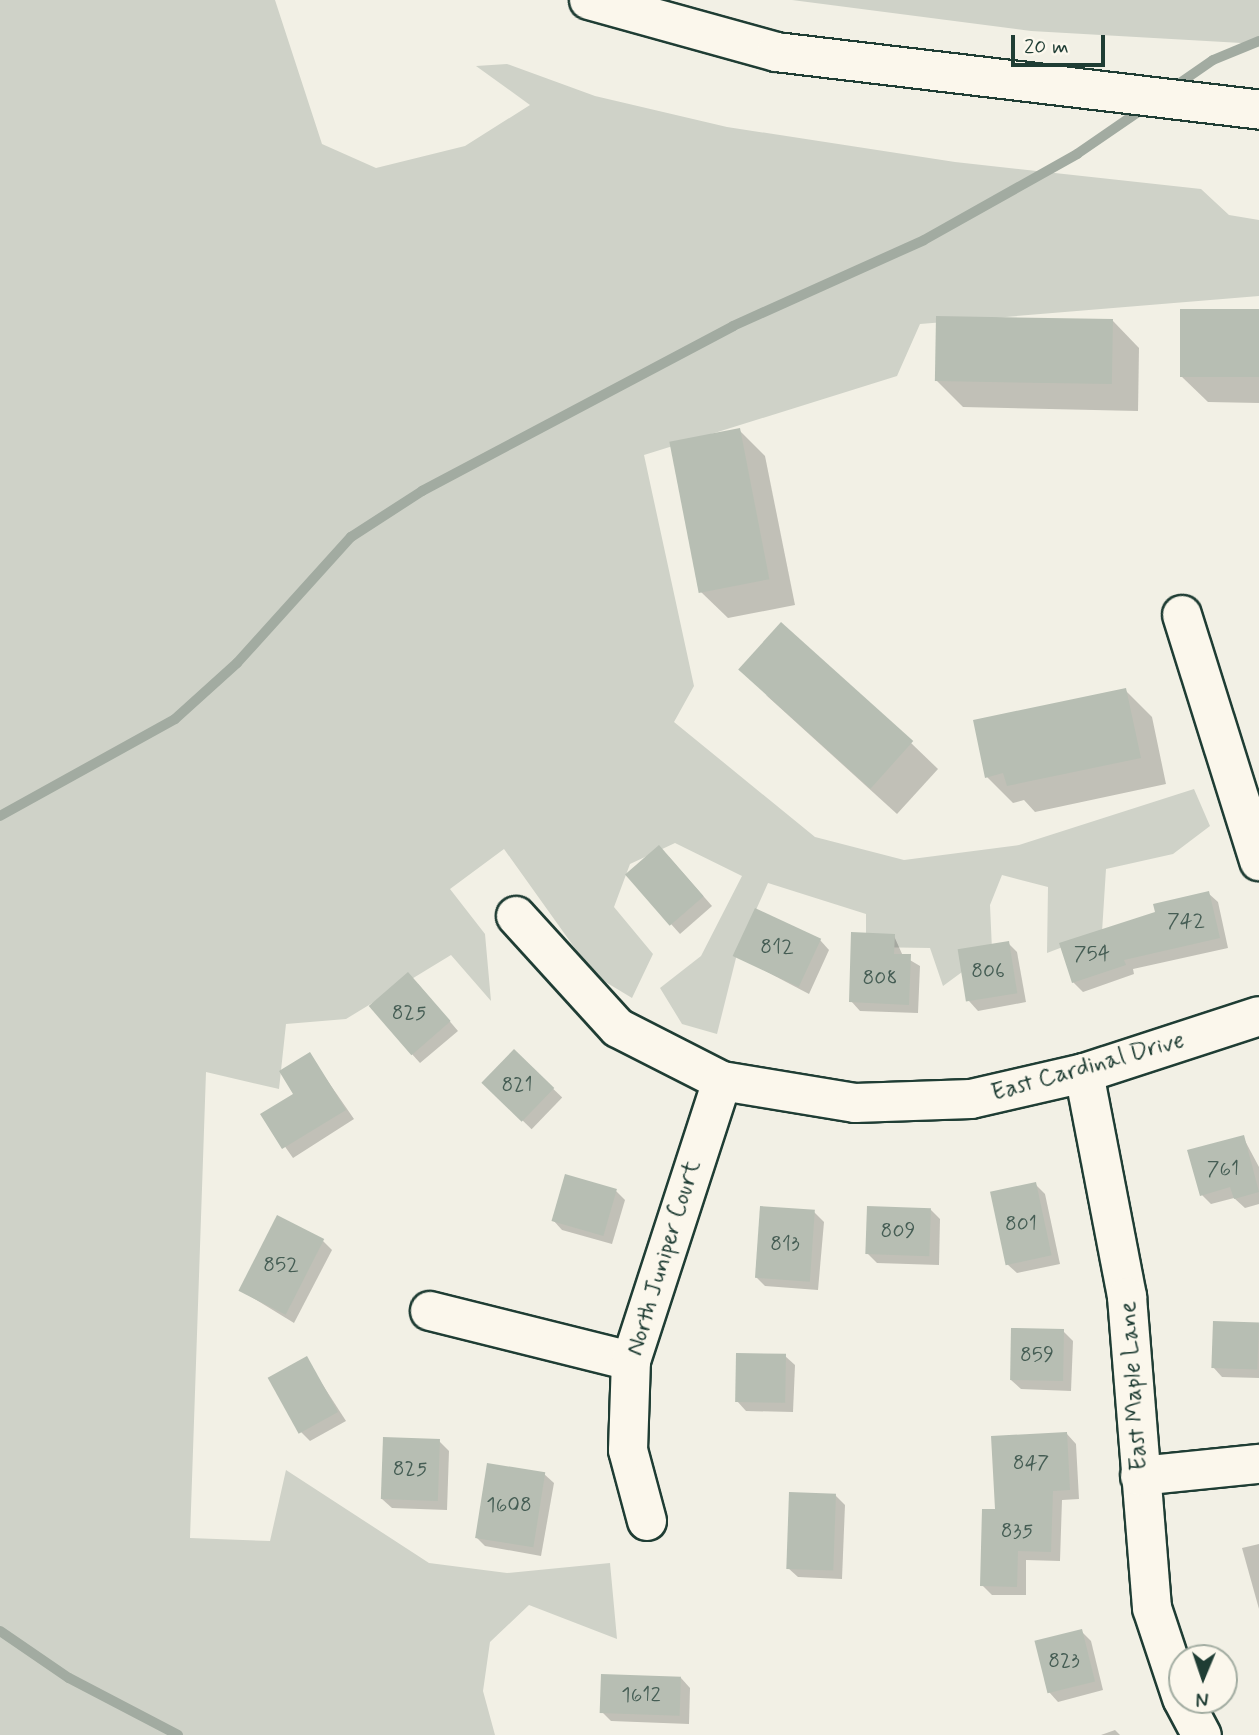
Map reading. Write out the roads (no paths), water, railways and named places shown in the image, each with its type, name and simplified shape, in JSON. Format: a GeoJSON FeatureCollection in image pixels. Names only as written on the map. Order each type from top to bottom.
{"type":"FeatureCollection","features":[{"type":"Feature","properties":{"kind":"main road"},"geometry":{"type":"LineString","coordinates":[[589,0],[776,52],[1259,110]]}},
{"type":"Feature","properties":{"kind":"main road"},"geometry":{"type":"LineString","coordinates":[[1182,615],[1259,861]]}},
{"type":"Feature","properties":{"kind":"main road","name":"East Cardinal Drive"},"geometry":{"type":"LineString","coordinates":[[516,916],[618,1028],[722,1081],[855,1103],[971,1099],[1084,1073],[1259,1016]]}},
{"type":"Feature","properties":{"kind":"main road","name":"East Maple Lane"},"geometry":{"type":"LineString","coordinates":[[1084,1073],[1127,1297],[1152,1608],[1168,1655]]}},
{"type":"Feature","properties":{"kind":"main road","name":"North Juniper Court"},"geometry":{"type":"LineString","coordinates":[[647,1521],[628,1450],[631,1361],[722,1081]]}},
{"type":"Feature","properties":{"kind":"main road"},"geometry":{"type":"LineString","coordinates":[[430,1311],[631,1361]]}},
{"type":"Feature","properties":{"kind":"main road"},"geometry":{"type":"LineString","coordinates":[[1140,1476],[1259,1464]]}},
{"type":"Feature","properties":{"kind":"main road","name":"East Maple Lane"},"geometry":{"type":"LineString","coordinates":[[1191,1714],[1202,1735]]}},
{"type":"Feature","properties":{"kind":"waterway"},"geometry":{"type":"LineString","coordinates":[[1174,87],[1213,60],[1259,41]]}},
{"type":"Feature","properties":{"kind":"waterway"},"geometry":{"type":"LineString","coordinates":[[0,816],[175,719],[237,663],[351,537],[422,491],[733,326],[924,240],[1077,154],[1144,108]]}},
{"type":"Feature","properties":{"kind":"waterway"},"geometry":{"type":"LineString","coordinates":[[0,1631],[69,1678],[178,1735]]}}]}
